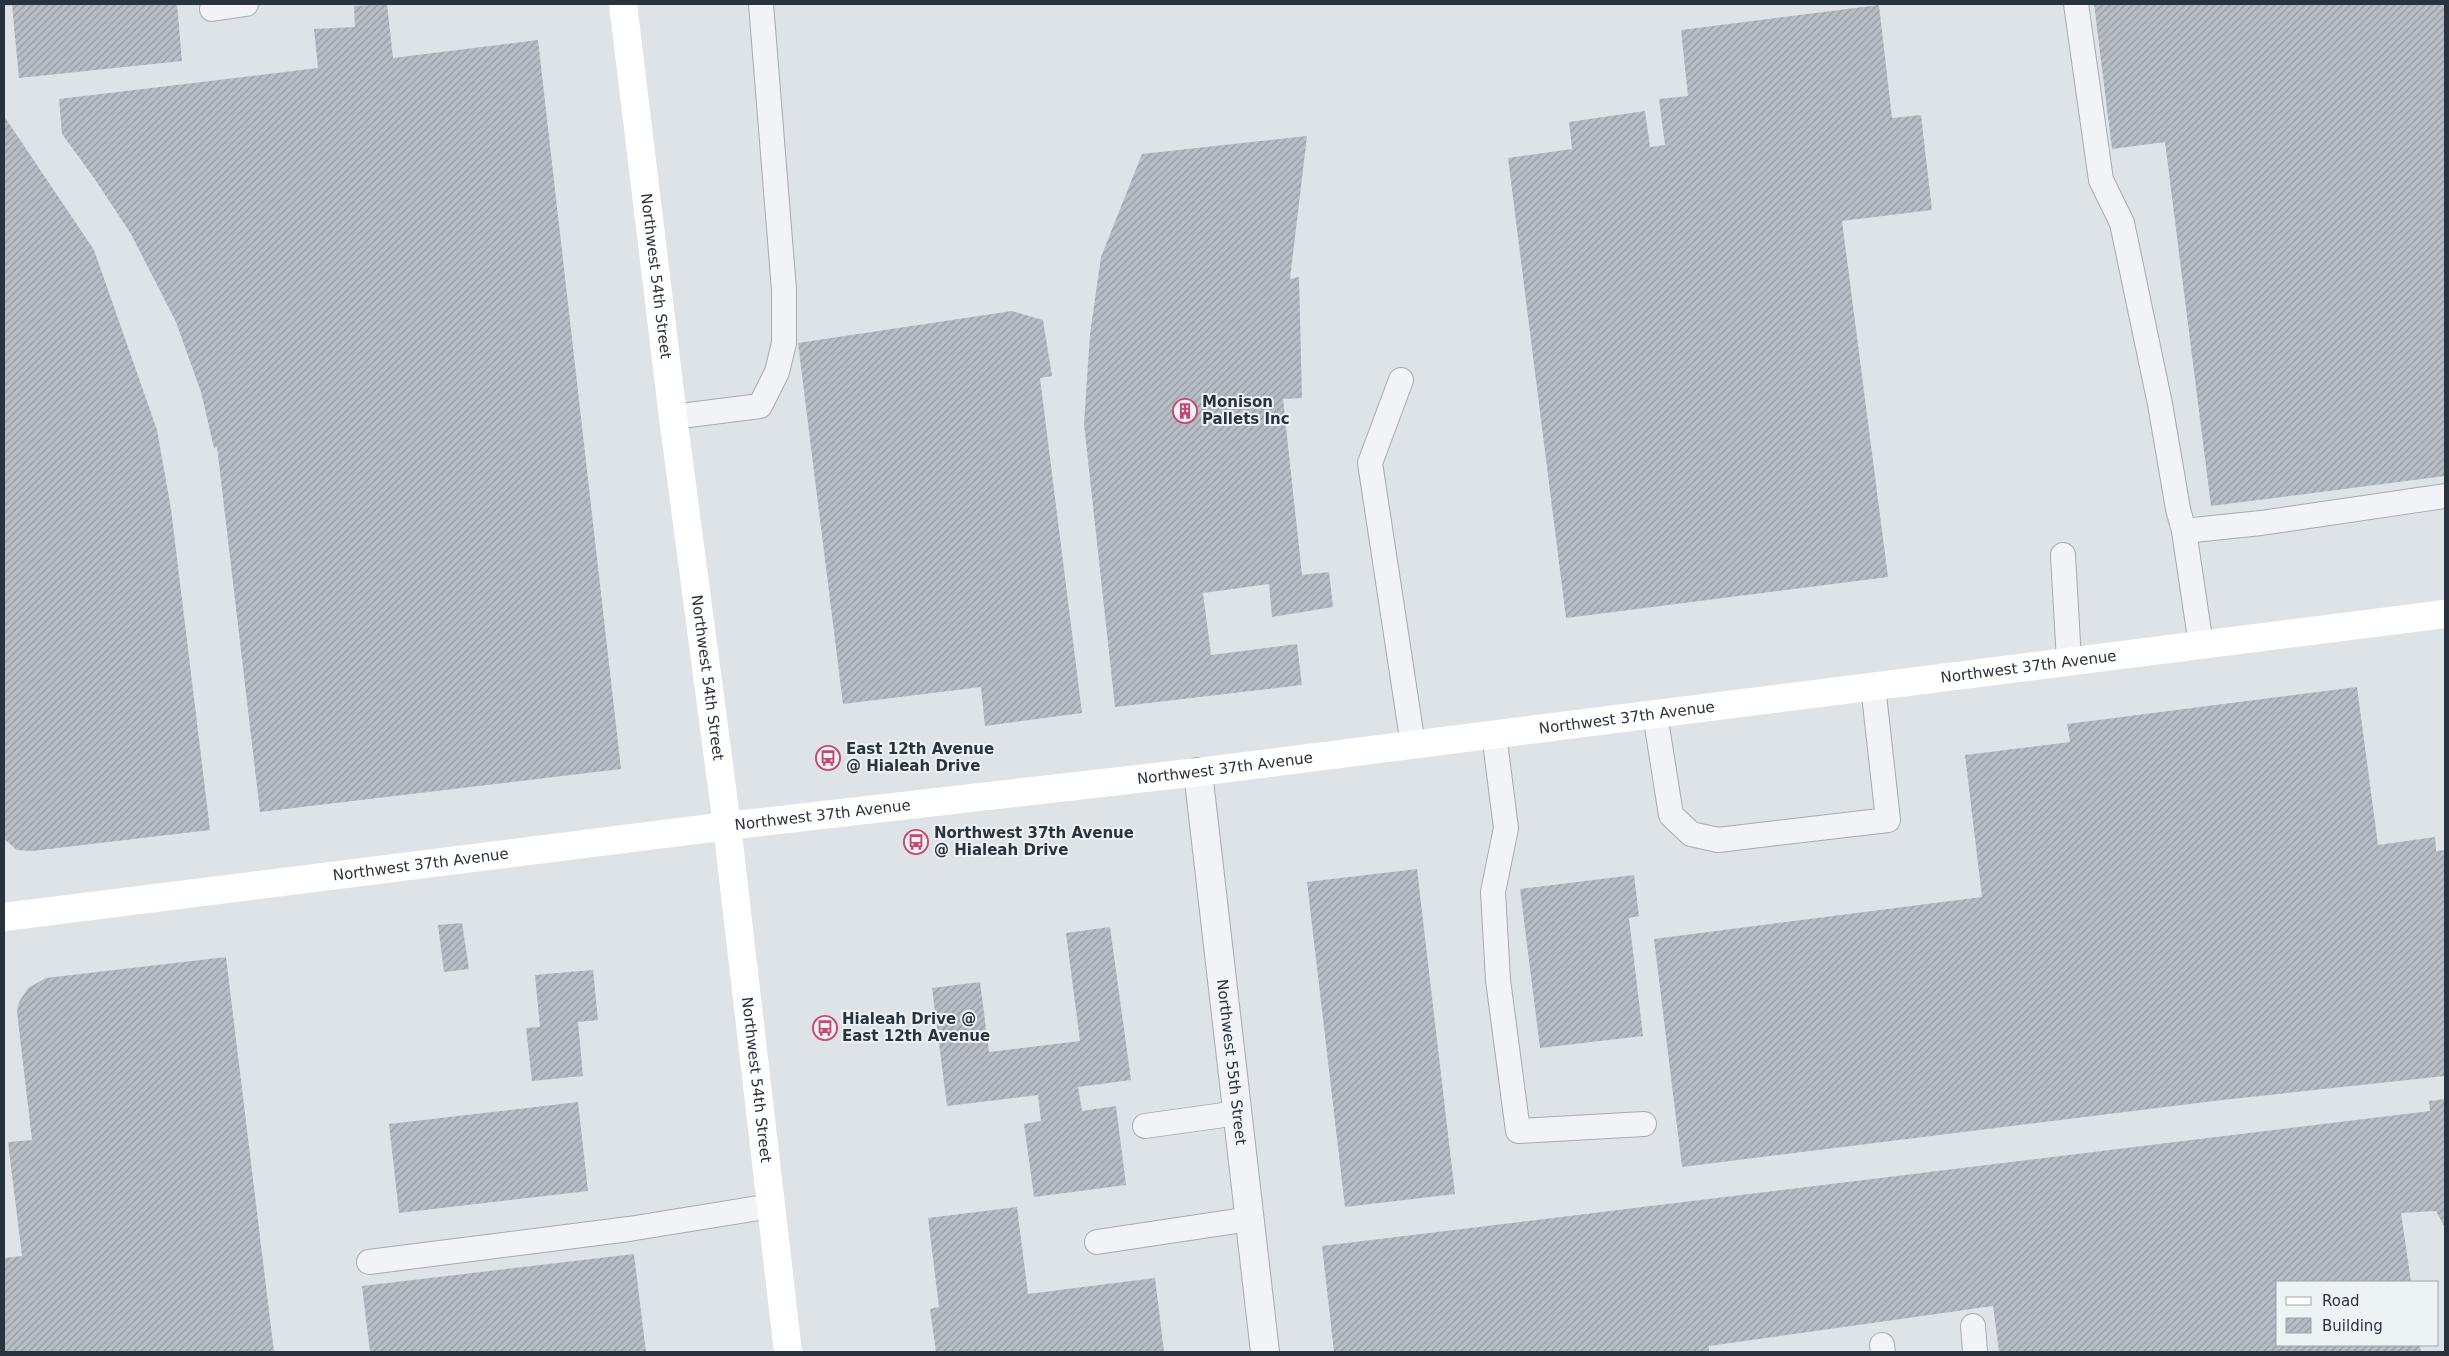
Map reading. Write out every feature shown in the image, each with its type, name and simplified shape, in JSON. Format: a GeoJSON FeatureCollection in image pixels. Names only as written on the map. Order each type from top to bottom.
{"type":"FeatureCollection","features":[{"type":"Feature","properties":{"kind":"street","name":"Northwest 54th Street"},"geometry":{"type":"LineString","coordinates":[[623,4],[673,416],[727,826],[788,1352]]}},
{"type":"Feature","properties":{"kind":"street","name":"Northwest 37th Avenue"},"geometry":{"type":"LineString","coordinates":[[4,917],[727,826],[1198,772],[2445,614]]}},
{"type":"Feature","properties":{"kind":"street","name":"Northwest 55th Street"},"geometry":{"type":"LineString","coordinates":[[1198,772],[1265,1352]]}},
{"type":"Feature","properties":{"kind":"lane"},"geometry":{"type":"LineString","coordinates":[[212,8],[246,4]]}},
{"type":"Feature","properties":{"kind":"lane"},"geometry":{"type":"LineString","coordinates":[[673,416],[760,406],[778,372],[784,343],[784,290],[761,4]]}},
{"type":"Feature","properties":{"kind":"lane"},"geometry":{"type":"LineString","coordinates":[[2076,4],[2101,180],[2122,223],[2160,404],[2178,509],[2184,531],[2201,645]]}},
{"type":"Feature","properties":{"kind":"lane"},"geometry":{"type":"LineString","coordinates":[[1401,380],[1370,462],[1413,744]]}},
{"type":"Feature","properties":{"kind":"lane"},"geometry":{"type":"LineString","coordinates":[[2184,531],[2262,524],[2445,496]]}},
{"type":"Feature","properties":{"kind":"lane"},"geometry":{"type":"LineString","coordinates":[[2063,555],[2069,661]]}},
{"type":"Feature","properties":{"kind":"lane"},"geometry":{"type":"LineString","coordinates":[[1655,714],[1672,815],[1691,834],[1718,840],[1888,820],[1873,686]]}},
{"type":"Feature","properties":{"kind":"lane"},"geometry":{"type":"LineString","coordinates":[[1494,734],[1506,828],[1493,892],[1498,980],[1518,1131],[1644,1124]]}},
{"type":"Feature","properties":{"kind":"lane"},"geometry":{"type":"LineString","coordinates":[[1144,1126],[1238,1113]]}},
{"type":"Feature","properties":{"kind":"lane"},"geometry":{"type":"LineString","coordinates":[[369,1262],[629,1230],[771,1206]]}},
{"type":"Feature","properties":{"kind":"lane"},"geometry":{"type":"LineString","coordinates":[[1097,1242],[1250,1219]]}},
{"type":"Feature","properties":{"kind":"lane"},"geometry":{"type":"LineString","coordinates":[[1972,1326],[1975,1352]]}},
{"type":"Feature","properties":{"kind":"building"},"geometry":{"type":"Polygon","coordinates":[[[4,4],[177,4],[182,61],[19,78],[12,5],[4,6],[4,4]]]}},
{"type":"Feature","properties":{"kind":"building"},"geometry":{"type":"Polygon","coordinates":[[[387,4],[393,58],[538,40],[621,769],[260,812],[217,447],[214,448],[201,392],[176,322],[131,234],[62,134],[59,99],[318,68],[314,29],[355,27],[354,6],[387,4]]]}},
{"type":"Feature","properties":{"kind":"building"},"geometry":{"type":"Polygon","coordinates":[[[2094,4],[2445,4],[2445,476],[2211,506],[2165,142],[2112,149],[2094,4]]]}},
{"type":"Feature","properties":{"kind":"building"},"geometry":{"type":"Polygon","coordinates":[[[1879,5],[1892,118],[1921,115],[1932,210],[1842,221],[1888,577],[1566,618],[1508,158],[1572,149],[1569,122],[1645,111],[1650,147],[1665,145],[1659,99],[1688,96],[1681,30],[1879,5]]]}},
{"type":"Feature","properties":{"kind":"building"},"geometry":{"type":"Polygon","coordinates":[[[4,116],[94,250],[157,430],[171,509],[210,830],[32,851],[17,850],[4,839],[4,116]]]}},
{"type":"Feature","properties":{"kind":"building","name":"Monison Pallets Inc"},"geometry":{"type":"Polygon","coordinates":[[[1307,136],[1290,279],[1299,277],[1302,398],[1283,399],[1302,575],[1329,572],[1333,607],[1272,617],[1269,584],[1203,593],[1211,655],[1297,644],[1302,685],[1115,707],[1084,424],[1090,334],[1101,257],[1142,154],[1307,136]]]}},
{"type":"Feature","properties":{"kind":"building"},"geometry":{"type":"Polygon","coordinates":[[[1012,311],[1043,320],[1052,376],[1040,378],[1082,713],[985,726],[981,687],[843,704],[798,343],[1012,311]]]}},
{"type":"Feature","properties":{"kind":"building"},"geometry":{"type":"Polygon","coordinates":[[[2357,687],[2378,845],[2435,837],[2436,851],[2445,850],[2445,1076],[2222,1100],[1682,1167],[1654,939],[1982,897],[1965,755],[2070,742],[2067,724],[2357,687]]]}},
{"type":"Feature","properties":{"kind":"building"},"geometry":{"type":"Polygon","coordinates":[[[1417,869],[1455,1194],[1345,1207],[1307,882],[1417,869]]]}},
{"type":"Feature","properties":{"kind":"building"},"geometry":{"type":"Polygon","coordinates":[[[1634,875],[1639,916],[1629,918],[1643,1036],[1540,1048],[1520,889],[1634,875]]]}},
{"type":"Feature","properties":{"kind":"building"},"geometry":{"type":"Polygon","coordinates":[[[462,923],[469,969],[444,972],[438,925],[462,923]]]}},
{"type":"Feature","properties":{"kind":"building"},"geometry":{"type":"Polygon","coordinates":[[[1110,927],[1131,1080],[1078,1087],[1082,1111],[1116,1106],[1126,1185],[1034,1197],[1024,1124],[1041,1121],[1038,1095],[947,1106],[932,988],[980,982],[989,1052],[1080,1041],[1066,933],[1110,927]]]}},
{"type":"Feature","properties":{"kind":"building"},"geometry":{"type":"Polygon","coordinates":[[[226,957],[274,1352],[4,1352],[4,1258],[22,1256],[8,1142],[32,1140],[17,1012],[19,1002],[28,988],[46,978],[226,957]]]}},
{"type":"Feature","properties":{"kind":"building"},"geometry":{"type":"Polygon","coordinates":[[[593,970],[598,1020],[578,1022],[583,1076],[532,1081],[526,1028],[540,1027],[535,975],[593,970]]]}},
{"type":"Feature","properties":{"kind":"building"},"geometry":{"type":"Polygon","coordinates":[[[2445,1099],[2445,1228],[2436,1211],[2401,1213],[2411,1281],[2276,1281],[2276,1346],[2420,1346],[2421,1352],[1999,1352],[1993,1306],[1709,1346],[1709,1352],[1334,1352],[1322,1246],[2430,1111],[2429,1101],[2445,1099]]]}},
{"type":"Feature","properties":{"kind":"building"},"geometry":{"type":"Polygon","coordinates":[[[578,1102],[588,1191],[399,1213],[389,1124],[578,1102]]]}},
{"type":"Feature","properties":{"kind":"building"},"geometry":{"type":"Polygon","coordinates":[[[1017,1207],[1028,1294],[1155,1278],[1164,1352],[936,1352],[930,1309],[939,1307],[928,1218],[1017,1207]]]}},
{"type":"Feature","properties":{"kind":"building"},"geometry":{"type":"Polygon","coordinates":[[[634,1254],[646,1352],[370,1352],[362,1286],[634,1254]]]}},
{"type":"Feature","properties":{"kind":"place","name":"Monison Pallets Inc"},"geometry":{"type":"Point","coordinates":[1185,411]}},
{"type":"Feature","properties":{"kind":"place","name":"East 12th Avenue @ Hialeah Drive"},"geometry":{"type":"Point","coordinates":[828,758]}},
{"type":"Feature","properties":{"kind":"place","name":"Northwest 37th Avenue @ Hialeah Drive"},"geometry":{"type":"Point","coordinates":[916,842]}},
{"type":"Feature","properties":{"kind":"place","name":"Hialeah Drive @ East 12th Avenue"},"geometry":{"type":"Point","coordinates":[825,1028]}}]}
